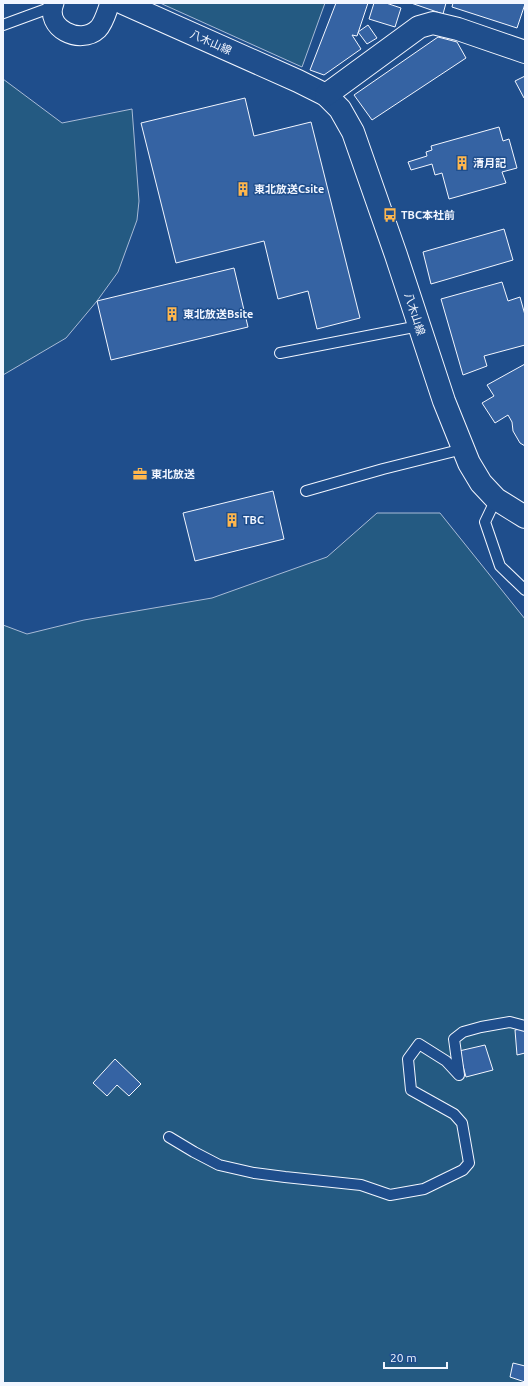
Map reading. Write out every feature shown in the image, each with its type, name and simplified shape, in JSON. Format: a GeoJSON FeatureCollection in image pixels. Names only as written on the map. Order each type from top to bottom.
{"type":"FeatureCollection","features":[{"type":"Feature","properties":{"kind":"street"},"geometry":{"type":"LineString","coordinates":[[53,5],[53,19],[61,30],[73,36],[85,36],[98,29],[110,3]]}},
{"type":"Feature","properties":{"kind":"street","name":"八木山線"},"geometry":{"type":"LineString","coordinates":[[123,3],[298,80],[326,95],[340,109],[353,132],[444,401],[469,463],[481,483],[496,499],[525,517]]}},
{"type":"Feature","properties":{"kind":"street"},"geometry":{"type":"LineString","coordinates":[[326,95],[419,27],[433,23],[458,29],[525,52]]}},
{"type":"Feature","properties":{"kind":"lane"},"geometry":{"type":"LineString","coordinates":[[3,25],[53,5]]}},
{"type":"Feature","properties":{"kind":"lane"},"geometry":{"type":"LineString","coordinates":[[280,353],[419,326]]}},
{"type":"Feature","properties":{"kind":"lane"},"geometry":{"type":"LineString","coordinates":[[306,491],[383,469],[463,449]]}},
{"type":"Feature","properties":{"kind":"lane"},"geometry":{"type":"LineString","coordinates":[[496,499],[485,522],[500,566],[525,590]]}},
{"type":"Feature","properties":{"kind":"lane"},"geometry":{"type":"LineString","coordinates":[[169,1137],[219,1165],[254,1173],[285,1178],[362,1185],[390,1195],[424,1189],[463,1170],[469,1163],[462,1124],[454,1114],[412,1090],[408,1059],[419,1044],[446,1061],[459,1075],[454,1039],[464,1032],[481,1027],[510,1022],[525,1026]]}},
{"type":"Feature","properties":{"kind":"shaded area"},"geometry":{"type":"Polygon","coordinates":[[[160,3],[325,3],[302,67],[160,3]]]}},
{"type":"Feature","properties":{"kind":"shaded area"},"geometry":{"type":"Polygon","coordinates":[[[3,79],[62,123],[132,109],[139,201],[137,220],[118,272],[97,301],[66,338],[3,375],[3,79]]]}},
{"type":"Feature","properties":{"kind":"shaded area"},"geometry":{"type":"Polygon","coordinates":[[[377,513],[440,513],[525,619],[525,1383],[3,1383],[3,625],[27,634],[84,620],[212,598],[327,557],[377,513]]]}},
{"type":"Feature","properties":{"kind":"building"},"geometry":{"type":"Polygon","coordinates":[[[336,3],[368,3],[357,36],[352,35],[361,49],[324,75],[310,70],[336,3]]]}},
{"type":"Feature","properties":{"kind":"building"},"geometry":{"type":"Polygon","coordinates":[[[374,3],[386,3],[401,8],[395,27],[369,19],[374,3]]]}},
{"type":"Feature","properties":{"kind":"building"},"geometry":{"type":"Polygon","coordinates":[[[411,3],[446,3],[443,14],[411,3]]]}},
{"type":"Feature","properties":{"kind":"building"},"geometry":{"type":"Polygon","coordinates":[[[453,3],[525,4],[517,28],[452,7],[453,3]]]}},
{"type":"Feature","properties":{"kind":"building"},"geometry":{"type":"Polygon","coordinates":[[[368,25],[377,38],[367,44],[358,32],[368,25]]]}},
{"type":"Feature","properties":{"kind":"building"},"geometry":{"type":"Polygon","coordinates":[[[438,37],[457,42],[466,58],[372,120],[354,95],[438,37]]]}},
{"type":"Feature","properties":{"kind":"building"},"geometry":{"type":"Polygon","coordinates":[[[525,76],[525,98],[524,98],[515,81],[525,76]]]}},
{"type":"Feature","properties":{"kind":"building","name":"東北放送Csite"},"geometry":{"type":"Polygon","coordinates":[[[245,98],[254,136],[311,122],[360,318],[317,329],[308,291],[278,299],[264,241],[176,263],[141,123],[245,98]]]}},
{"type":"Feature","properties":{"kind":"building","name":"清月記"},"geometry":{"type":"Polygon","coordinates":[[[499,127],[503,141],[509,139],[517,168],[502,172],[506,183],[449,199],[442,173],[435,175],[432,164],[411,170],[408,162],[427,156],[426,152],[432,150],[431,146],[499,127]]]}},
{"type":"Feature","properties":{"kind":"building"},"geometry":{"type":"Polygon","coordinates":[[[504,229],[513,260],[431,284],[423,252],[504,229]]]}},
{"type":"Feature","properties":{"kind":"building","name":"東北放送Bsite"},"geometry":{"type":"Polygon","coordinates":[[[234,268],[248,327],[111,360],[97,301],[234,268]]]}},
{"type":"Feature","properties":{"kind":"building"},"geometry":{"type":"Polygon","coordinates":[[[502,282],[508,301],[520,297],[525,315],[525,345],[484,356],[487,366],[463,375],[441,299],[502,282]]]}},
{"type":"Feature","properties":{"kind":"building"},"geometry":{"type":"Polygon","coordinates":[[[525,364],[525,446],[520,443],[513,431],[512,422],[508,415],[495,423],[482,403],[494,396],[487,385],[525,364]]]}},
{"type":"Feature","properties":{"kind":"building","name":"TBC"},"geometry":{"type":"Polygon","coordinates":[[[273,491],[284,539],[195,561],[183,513],[273,491]]]}},
{"type":"Feature","properties":{"kind":"building"},"geometry":{"type":"Polygon","coordinates":[[[525,1028],[525,1053],[517,1055],[515,1030],[525,1028]]]}},
{"type":"Feature","properties":{"kind":"building"},"geometry":{"type":"Polygon","coordinates":[[[485,1045],[493,1070],[466,1077],[459,1051],[485,1045]]]}},
{"type":"Feature","properties":{"kind":"building"},"geometry":{"type":"Polygon","coordinates":[[[115,1059],[141,1084],[129,1096],[117,1085],[107,1096],[93,1083],[115,1059]]]}},
{"type":"Feature","properties":{"kind":"building"},"geometry":{"type":"Polygon","coordinates":[[[513,1363],[525,1366],[525,1382],[510,1377],[513,1363]]]}},
{"type":"Feature","properties":{"kind":"place","name":"清月記"},"geometry":{"type":"Point","coordinates":[462,163]}},
{"type":"Feature","properties":{"kind":"place","name":"東北放送Csite"},"geometry":{"type":"Point","coordinates":[243,189]}},
{"type":"Feature","properties":{"kind":"place","name":"TBC本社前"},"geometry":{"type":"Point","coordinates":[390,215]}},
{"type":"Feature","properties":{"kind":"place","name":"東北放送Bsite"},"geometry":{"type":"Point","coordinates":[172,314]}},
{"type":"Feature","properties":{"kind":"place","name":"東北放送"},"geometry":{"type":"Point","coordinates":[140,474]}},
{"type":"Feature","properties":{"kind":"place","name":"TBC"},"geometry":{"type":"Point","coordinates":[232,520]}}]}
